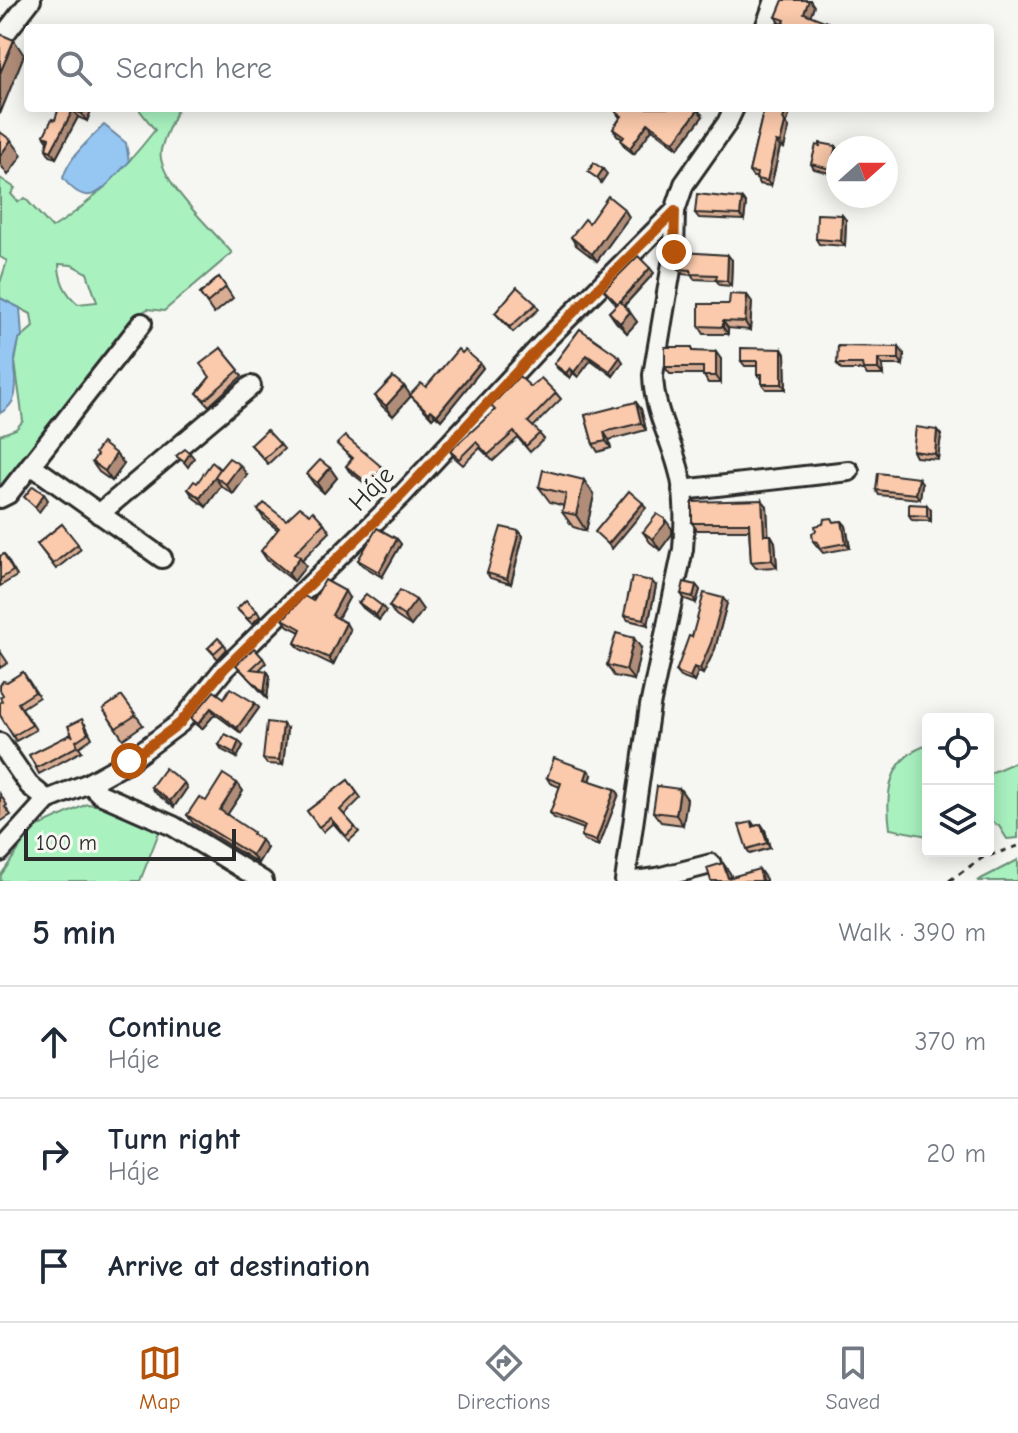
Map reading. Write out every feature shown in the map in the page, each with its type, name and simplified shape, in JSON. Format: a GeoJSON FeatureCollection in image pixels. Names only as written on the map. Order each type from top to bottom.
{"type":"FeatureCollection","features":[{"type":"Feature","properties":{"kind":"street"},"geometry":{"type":"LineString","coordinates":[[0,40],[31,0]]}},
{"type":"Feature","properties":{"kind":"street"},"geometry":{"type":"LineString","coordinates":[[766,24],[775,0]]}},
{"type":"Feature","properties":{"kind":"street","name":"Háje"},"geometry":{"type":"LineString","coordinates":[[625,881],[650,706],[683,549],[685,523],[679,468],[653,391],[674,252],[675,211],[684,184],[732,112]]}},
{"type":"Feature","properties":{"kind":"street","name":"Háje"},"geometry":{"type":"LineString","coordinates":[[47,800],[89,783],[129,761],[180,723],[224,669],[401,496],[547,339],[675,211]]}},
{"type":"Feature","properties":{"kind":"street"},"geometry":{"type":"LineString","coordinates":[[0,498],[8,494],[142,323]]}},
{"type":"Feature","properties":{"kind":"street"},"geometry":{"type":"LineString","coordinates":[[99,514],[251,386]]}},
{"type":"Feature","properties":{"kind":"street"},"geometry":{"type":"LineString","coordinates":[[31,465],[162,558]]}},
{"type":"Feature","properties":{"kind":"street"},"geometry":{"type":"LineString","coordinates":[[682,490],[849,471]]}},
{"type":"Feature","properties":{"kind":"street"},"geometry":{"type":"LineString","coordinates":[[0,743],[29,785],[47,800],[0,852]]}},
{"type":"Feature","properties":{"kind":"street"},"geometry":{"type":"LineString","coordinates":[[89,783],[100,794],[173,826],[263,881]]}},
{"type":"Feature","properties":{"kind":"street"},"geometry":{"type":"LineString","coordinates":[[634,881],[711,864]]}},
{"type":"Feature","properties":{"kind":"path"},"geometry":{"type":"LineString","coordinates":[[949,881],[982,858],[1018,846]]}},
{"type":"Feature","properties":{"kind":"green space"},"geometry":{"type":"Polygon","coordinates":[[[141,112],[176,112],[161,150],[167,175],[232,253],[164,311],[148,309],[139,314],[107,364],[0,491],[0,435],[16,429],[23,421],[15,362],[19,339],[33,327],[31,314],[0,298],[0,283],[7,261],[0,257],[0,178],[15,188],[11,194],[18,202],[25,198],[52,228],[108,184],[155,130],[141,112]],[[59,264],[62,281],[78,304],[97,302],[87,273],[72,265],[59,264]]]}},
{"type":"Feature","properties":{"kind":"green space"},"geometry":{"type":"Polygon","coordinates":[[[922,748],[922,835],[890,829],[888,802],[892,778],[905,758],[922,748]]]}},
{"type":"Feature","properties":{"kind":"green space"},"geometry":{"type":"Polygon","coordinates":[[[1018,761],[1018,838],[1007,839],[994,823],[994,771],[1018,761]]]}},
{"type":"Feature","properties":{"kind":"green space"},"geometry":{"type":"Polygon","coordinates":[[[87,804],[121,809],[163,822],[140,881],[0,881],[33,829],[87,804]]]}},
{"type":"Feature","properties":{"kind":"green space"},"geometry":{"type":"Polygon","coordinates":[[[1018,860],[1018,881],[977,881],[1018,860]]]}},
{"type":"Feature","properties":{"kind":"water"},"geometry":{"type":"Polygon","coordinates":[[[104,125],[126,143],[129,162],[105,187],[90,195],[82,194],[63,178],[75,156],[104,125]]]}},
{"type":"Feature","properties":{"kind":"water"},"geometry":{"type":"Polygon","coordinates":[[[0,298],[20,308],[22,336],[15,359],[15,396],[0,413],[0,298]]]}},
{"type":"Feature","properties":{"kind":"building"},"geometry":{"type":"Polygon","coordinates":[[[783,0],[809,0],[804,13],[832,24],[783,24],[785,20],[776,17],[783,0]]]}},
{"type":"Feature","properties":{"kind":"building"},"geometry":{"type":"Polygon","coordinates":[[[0,34],[14,40],[0,73],[0,34]]]}},
{"type":"Feature","properties":{"kind":"building"},"geometry":{"type":"Polygon","coordinates":[[[58,112],[72,112],[51,151],[46,149],[49,138],[44,135],[52,119],[55,120],[58,112]]]}},
{"type":"Feature","properties":{"kind":"building"},"geometry":{"type":"Polygon","coordinates":[[[616,112],[696,112],[674,142],[648,123],[630,148],[621,141],[624,137],[613,129],[622,116],[616,112]]]}},
{"type":"Feature","properties":{"kind":"building"},"geometry":{"type":"Polygon","coordinates":[[[763,112],[786,112],[780,143],[776,142],[767,181],[756,179],[757,173],[749,172],[763,112]]]}},
{"type":"Feature","properties":{"kind":"building"},"geometry":{"type":"Polygon","coordinates":[[[0,132],[11,140],[0,156],[0,132]]]}},
{"type":"Feature","properties":{"kind":"building"},"geometry":{"type":"Polygon","coordinates":[[[820,143],[826,144],[826,168],[811,164],[816,145],[820,146],[820,143]]]}},
{"type":"Feature","properties":{"kind":"building"},"geometry":{"type":"Polygon","coordinates":[[[594,163],[603,169],[597,178],[588,172],[594,163]]]}},
{"type":"Feature","properties":{"kind":"building"},"geometry":{"type":"Polygon","coordinates":[[[697,194],[742,199],[740,215],[695,213],[697,194]]]}},
{"type":"Feature","properties":{"kind":"building"},"geometry":{"type":"Polygon","coordinates":[[[608,196],[624,209],[592,254],[571,237],[585,219],[589,223],[608,196]]]}},
{"type":"Feature","properties":{"kind":"building"},"geometry":{"type":"Polygon","coordinates":[[[817,214],[842,215],[841,241],[816,239],[817,214]]]}},
{"type":"Feature","properties":{"kind":"building"},"geometry":{"type":"Polygon","coordinates":[[[682,252],[728,255],[727,281],[716,280],[717,275],[691,274],[691,270],[679,269],[682,252]]]}},
{"type":"Feature","properties":{"kind":"building"},"geometry":{"type":"Polygon","coordinates":[[[638,256],[650,268],[618,304],[604,290],[638,256]]]}},
{"type":"Feature","properties":{"kind":"building"},"geometry":{"type":"Polygon","coordinates":[[[219,277],[226,287],[207,303],[200,294],[219,277]]]}},
{"type":"Feature","properties":{"kind":"building"},"geometry":{"type":"Polygon","coordinates":[[[517,287],[536,304],[510,327],[495,313],[517,287]]]}},
{"type":"Feature","properties":{"kind":"building"},"geometry":{"type":"Polygon","coordinates":[[[730,294],[747,295],[745,322],[723,321],[723,327],[699,326],[699,304],[729,304],[730,294]]]}},
{"type":"Feature","properties":{"kind":"building"},"geometry":{"type":"Polygon","coordinates":[[[620,301],[630,312],[620,323],[609,312],[620,301]]]}},
{"type":"Feature","properties":{"kind":"building"},"geometry":{"type":"Polygon","coordinates":[[[580,329],[620,357],[610,371],[587,355],[574,372],[570,368],[566,373],[554,364],[580,329]]]}},
{"type":"Feature","properties":{"kind":"building"},"geometry":{"type":"Polygon","coordinates":[[[838,346],[899,347],[899,359],[878,359],[878,369],[863,369],[862,364],[837,364],[838,346]]]}},
{"type":"Feature","properties":{"kind":"building"},"geometry":{"type":"Polygon","coordinates":[[[665,347],[692,347],[692,351],[716,352],[716,376],[703,376],[703,367],[665,367],[665,347]]]}},
{"type":"Feature","properties":{"kind":"building"},"geometry":{"type":"Polygon","coordinates":[[[221,348],[239,370],[205,400],[197,393],[210,377],[200,364],[221,348]]]}},
{"type":"Feature","properties":{"kind":"building"},"geometry":{"type":"Polygon","coordinates":[[[741,348],[782,349],[782,384],[762,384],[762,374],[757,374],[757,361],[741,361],[741,348]]]}},
{"type":"Feature","properties":{"kind":"building"},"geometry":{"type":"Polygon","coordinates":[[[458,349],[462,353],[465,350],[480,363],[437,415],[431,410],[429,413],[410,395],[421,383],[426,387],[458,349]]]}},
{"type":"Feature","properties":{"kind":"building"},"geometry":{"type":"Polygon","coordinates":[[[519,376],[531,387],[541,378],[556,393],[528,422],[540,433],[526,446],[514,432],[488,455],[476,442],[459,459],[450,451],[495,410],[491,406],[519,376]]]}},
{"type":"Feature","properties":{"kind":"building"},"geometry":{"type":"Polygon","coordinates":[[[393,377],[404,386],[386,406],[375,396],[393,377]]]}},
{"type":"Feature","properties":{"kind":"building"},"geometry":{"type":"Polygon","coordinates":[[[636,402],[641,423],[604,432],[606,441],[593,444],[585,415],[636,402]]]}},
{"type":"Feature","properties":{"kind":"building"},"geometry":{"type":"Polygon","coordinates":[[[916,427],[937,430],[935,454],[913,451],[916,427]]]}},
{"type":"Feature","properties":{"kind":"building"},"geometry":{"type":"Polygon","coordinates":[[[267,430],[280,444],[264,459],[251,445],[267,430]]]}},
{"type":"Feature","properties":{"kind":"building"},"geometry":{"type":"Polygon","coordinates":[[[345,436],[383,468],[369,484],[346,466],[353,458],[337,444],[345,436]]]}},
{"type":"Feature","properties":{"kind":"building"},"geometry":{"type":"Polygon","coordinates":[[[102,443],[116,454],[105,471],[92,462],[102,443]]]}},
{"type":"Feature","properties":{"kind":"building"},"geometry":{"type":"Polygon","coordinates":[[[185,449],[190,453],[184,462],[176,456],[185,449]]]}},
{"type":"Feature","properties":{"kind":"building"},"geometry":{"type":"Polygon","coordinates":[[[229,458],[240,465],[226,484],[214,476],[229,458]]]}},
{"type":"Feature","properties":{"kind":"building"},"geometry":{"type":"Polygon","coordinates":[[[320,460],[330,468],[317,483],[307,474],[320,460]]]}},
{"type":"Feature","properties":{"kind":"building"},"geometry":{"type":"Polygon","coordinates":[[[212,462],[220,469],[200,498],[188,489],[194,481],[197,483],[212,462]]]}},
{"type":"Feature","properties":{"kind":"building"},"geometry":{"type":"Polygon","coordinates":[[[543,470],[584,480],[576,515],[562,512],[566,494],[539,487],[543,470]]]}},
{"type":"Feature","properties":{"kind":"building"},"geometry":{"type":"Polygon","coordinates":[[[878,473],[919,478],[916,494],[876,490],[878,473]]]}},
{"type":"Feature","properties":{"kind":"building"},"geometry":{"type":"Polygon","coordinates":[[[33,486],[44,494],[35,507],[24,497],[33,486]]]}},
{"type":"Feature","properties":{"kind":"building"},"geometry":{"type":"Polygon","coordinates":[[[629,491],[643,503],[608,544],[595,532],[629,491]]]}},
{"type":"Feature","properties":{"kind":"building"},"geometry":{"type":"Polygon","coordinates":[[[762,500],[764,535],[771,535],[772,560],[751,562],[749,523],[692,523],[692,502],[762,500]]]}},
{"type":"Feature","properties":{"kind":"building"},"geometry":{"type":"Polygon","coordinates":[[[264,503],[286,520],[300,507],[310,514],[313,511],[324,523],[295,553],[300,557],[288,573],[261,551],[279,528],[258,510],[264,503]]]}},
{"type":"Feature","properties":{"kind":"building"},"geometry":{"type":"Polygon","coordinates":[[[909,504],[927,505],[927,516],[909,515],[909,504]]]}},
{"type":"Feature","properties":{"kind":"building"},"geometry":{"type":"Polygon","coordinates":[[[657,514],[665,519],[665,524],[653,539],[643,532],[657,514]]]}},
{"type":"Feature","properties":{"kind":"building"},"geometry":{"type":"Polygon","coordinates":[[[832,518],[834,522],[842,521],[846,543],[819,548],[818,542],[813,541],[815,526],[823,524],[824,519],[832,518]]]}},
{"type":"Feature","properties":{"kind":"building"},"geometry":{"type":"Polygon","coordinates":[[[62,524],[78,544],[53,564],[37,544],[62,524]]]}},
{"type":"Feature","properties":{"kind":"building"},"geometry":{"type":"Polygon","coordinates":[[[501,527],[519,531],[507,579],[487,573],[501,527]]]}},
{"type":"Feature","properties":{"kind":"building"},"geometry":{"type":"Polygon","coordinates":[[[377,528],[397,539],[379,572],[358,560],[377,528]]]}},
{"type":"Feature","properties":{"kind":"building"},"geometry":{"type":"Polygon","coordinates":[[[4,554],[13,571],[0,579],[0,556],[4,554]]]}},
{"type":"Feature","properties":{"kind":"building"},"geometry":{"type":"Polygon","coordinates":[[[632,577],[652,581],[644,619],[624,615],[632,577]]]}},
{"type":"Feature","properties":{"kind":"building"},"geometry":{"type":"Polygon","coordinates":[[[325,580],[345,591],[332,615],[346,623],[329,658],[295,643],[301,629],[283,619],[304,596],[313,601],[325,580]]]}},
{"type":"Feature","properties":{"kind":"building"},"geometry":{"type":"Polygon","coordinates":[[[684,582],[696,585],[693,597],[681,594],[684,582]]]}},
{"type":"Feature","properties":{"kind":"building"},"geometry":{"type":"Polygon","coordinates":[[[400,590],[416,600],[404,616],[389,606],[400,590]]]}},
{"type":"Feature","properties":{"kind":"building"},"geometry":{"type":"Polygon","coordinates":[[[704,593],[723,598],[711,643],[700,669],[694,667],[690,677],[676,672],[689,636],[692,637],[704,593]]]}},
{"type":"Feature","properties":{"kind":"building"},"geometry":{"type":"Polygon","coordinates":[[[366,594],[382,606],[376,615],[359,603],[366,594]]]}},
{"type":"Feature","properties":{"kind":"building"},"geometry":{"type":"Polygon","coordinates":[[[246,600],[257,611],[248,619],[237,609],[246,600]]]}},
{"type":"Feature","properties":{"kind":"building"},"geometry":{"type":"Polygon","coordinates":[[[616,633],[634,638],[626,670],[607,665],[616,633]]]}},
{"type":"Feature","properties":{"kind":"building"},"geometry":{"type":"Polygon","coordinates":[[[218,638],[224,644],[214,653],[208,648],[218,638]]]}},
{"type":"Feature","properties":{"kind":"building"},"geometry":{"type":"Polygon","coordinates":[[[254,648],[263,658],[251,669],[267,671],[264,693],[236,665],[254,648]]]}},
{"type":"Feature","properties":{"kind":"building"},"geometry":{"type":"Polygon","coordinates":[[[23,672],[35,692],[18,703],[32,725],[13,736],[0,715],[0,697],[3,695],[0,685],[23,672]]]}},
{"type":"Feature","properties":{"kind":"building"},"geometry":{"type":"Polygon","coordinates":[[[230,688],[255,703],[237,728],[211,708],[198,724],[191,718],[214,691],[224,698],[230,688]]]}},
{"type":"Feature","properties":{"kind":"building"},"geometry":{"type":"Polygon","coordinates":[[[122,696],[136,715],[116,728],[103,709],[122,696]]]}},
{"type":"Feature","properties":{"kind":"building"},"geometry":{"type":"Polygon","coordinates":[[[82,719],[88,733],[76,741],[78,746],[36,768],[29,755],[71,734],[73,737],[68,726],[82,719]]]}},
{"type":"Feature","properties":{"kind":"building"},"geometry":{"type":"Polygon","coordinates":[[[267,722],[283,724],[279,760],[263,759],[267,722]]]}},
{"type":"Feature","properties":{"kind":"building"},"geometry":{"type":"Polygon","coordinates":[[[225,734],[239,741],[234,753],[219,745],[225,734]]]}},
{"type":"Feature","properties":{"kind":"building"},"geometry":{"type":"Polygon","coordinates":[[[554,758],[588,770],[585,779],[615,789],[596,841],[581,836],[585,826],[550,813],[561,783],[547,778],[554,758]]]}},
{"type":"Feature","properties":{"kind":"building"},"geometry":{"type":"Polygon","coordinates":[[[165,768],[184,783],[170,801],[151,787],[165,768]]]}},
{"type":"Feature","properties":{"kind":"building"},"geometry":{"type":"Polygon","coordinates":[[[223,774],[237,783],[220,810],[261,840],[252,855],[187,815],[199,797],[206,801],[223,774]]]}},
{"type":"Feature","properties":{"kind":"building"},"geometry":{"type":"Polygon","coordinates":[[[348,780],[357,793],[340,810],[355,827],[346,836],[330,818],[319,827],[307,811],[348,780]]]}},
{"type":"Feature","properties":{"kind":"building"},"geometry":{"type":"Polygon","coordinates":[[[657,786],[680,789],[676,815],[653,812],[657,786]]]}},
{"type":"Feature","properties":{"kind":"building"},"geometry":{"type":"Polygon","coordinates":[[[752,822],[753,827],[761,824],[767,843],[747,849],[739,825],[752,822]]]}},
{"type":"Feature","properties":{"kind":"building"},"geometry":{"type":"Polygon","coordinates":[[[723,863],[728,878],[759,869],[762,881],[711,881],[707,868],[723,863]]]}},
{"type":"Feature","properties":{"kind":"route"},"geometry":{"type":"LineString","coordinates":[[129,761],[180,723],[224,669],[401,496],[547,339],[675,211],[674,252]]}}]}
